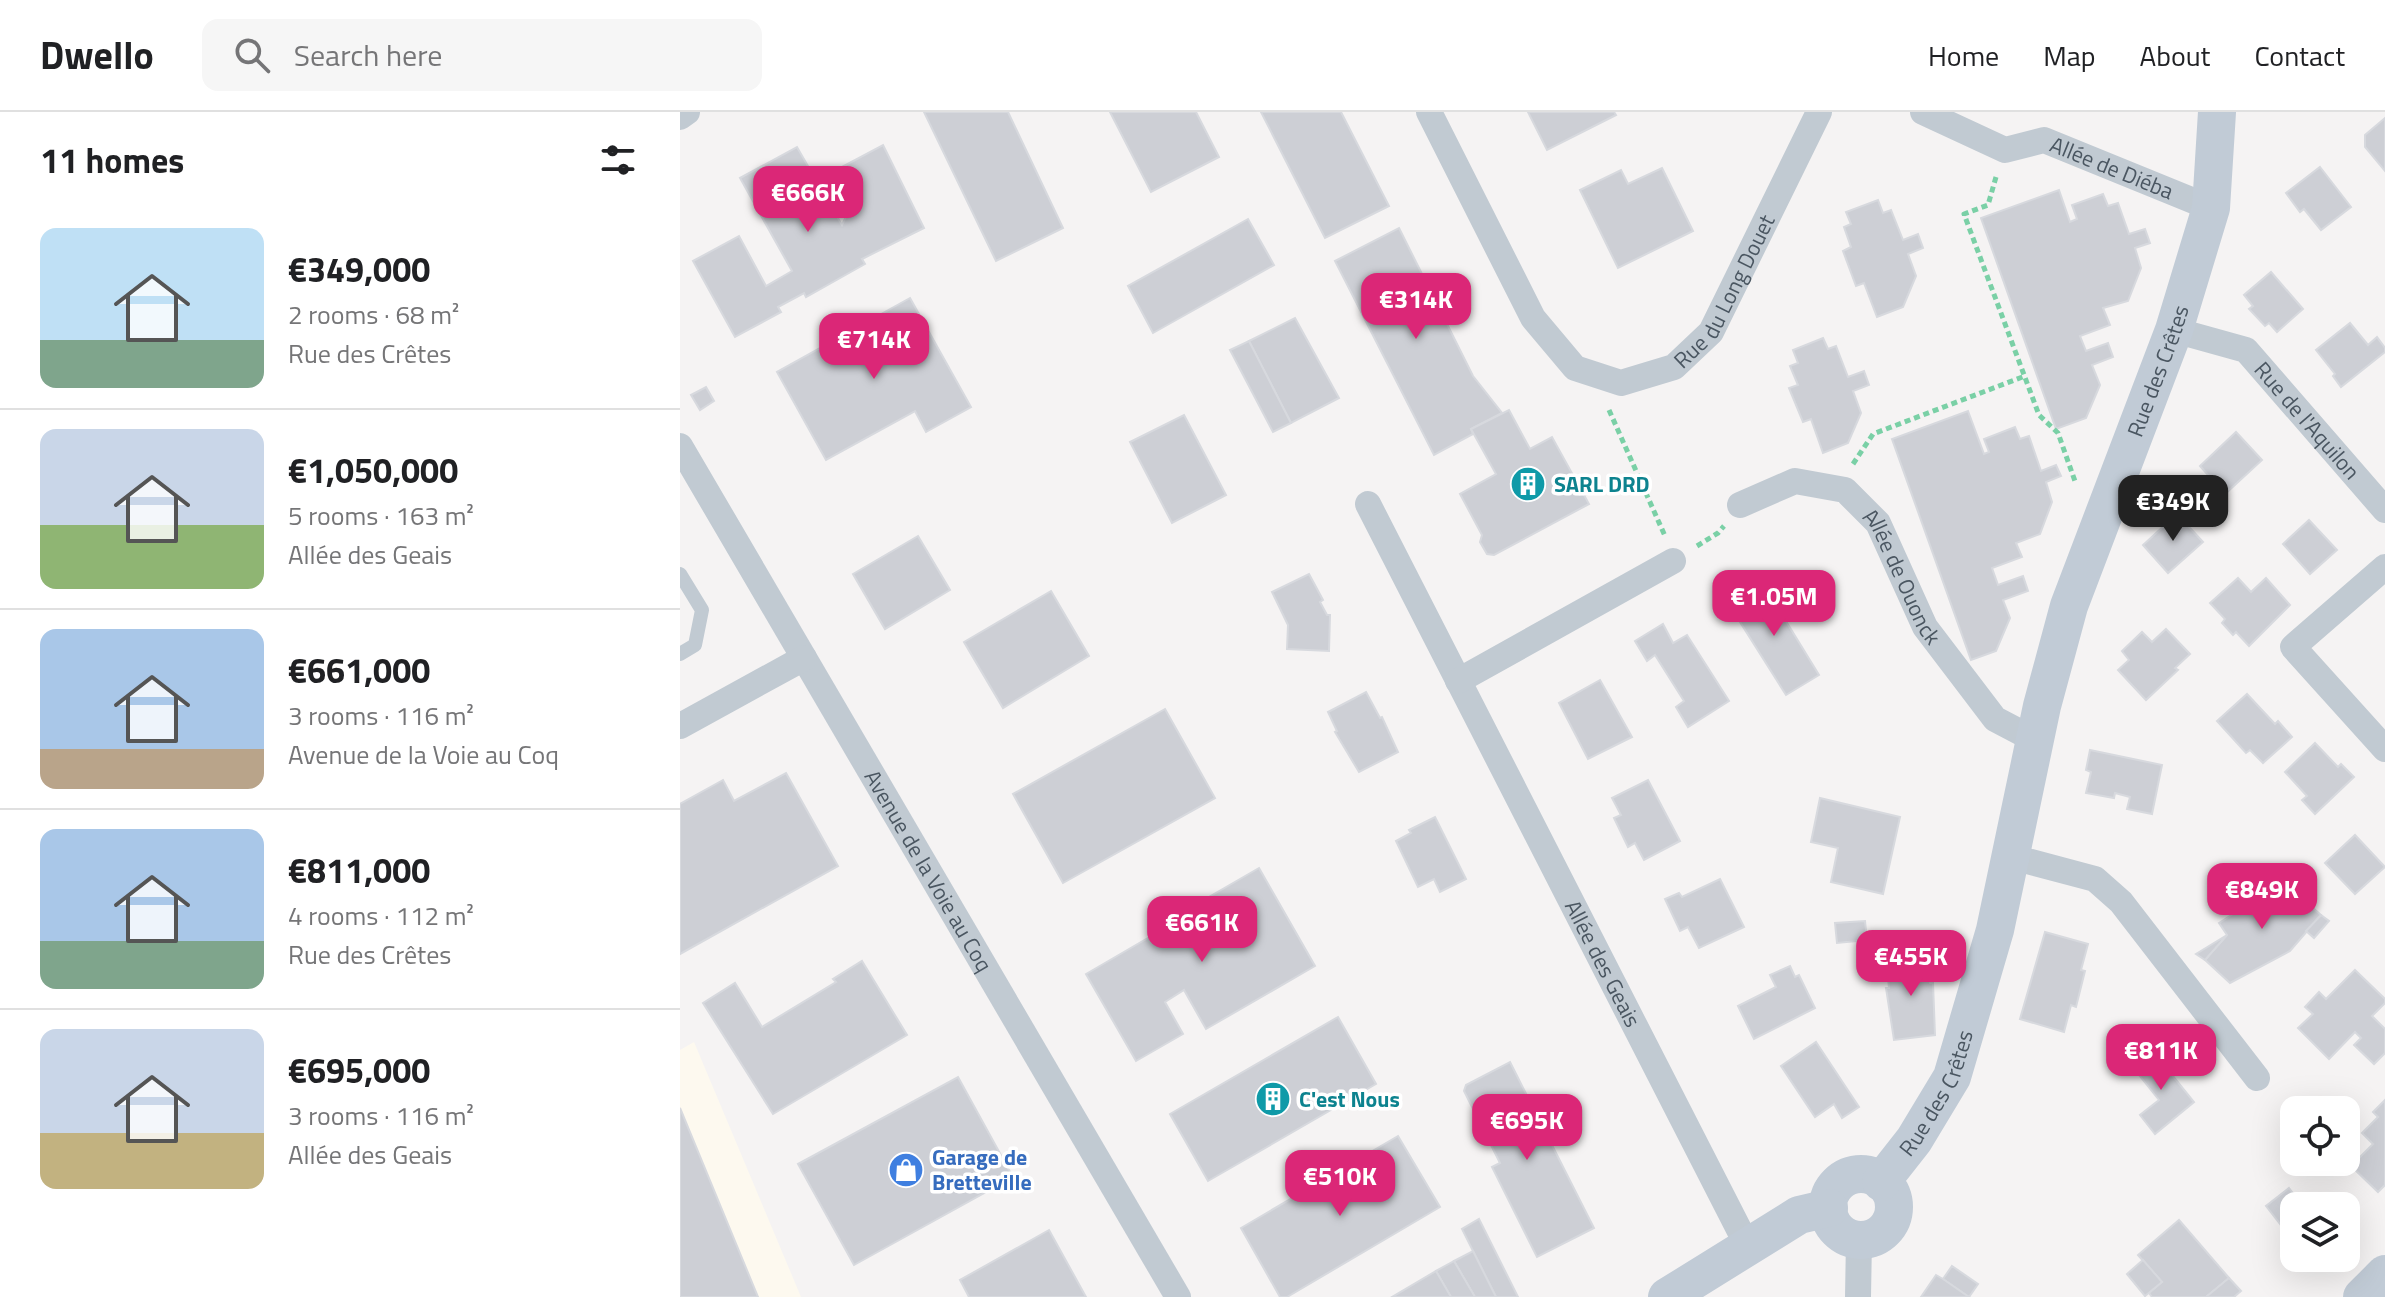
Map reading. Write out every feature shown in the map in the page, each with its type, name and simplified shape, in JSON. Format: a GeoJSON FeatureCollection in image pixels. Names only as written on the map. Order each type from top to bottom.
{"type":"FeatureCollection","features":[{"type":"Feature","properties":{"kind":"street"},"geometry":{"type":"LineString","coordinates":[[680,117],[687,112]]}},
{"type":"Feature","properties":{"kind":"street","name":"Rue du Long Douet"},"geometry":{"type":"LineString","coordinates":[[1429,112],[1533,318],[1575,368],[1621,383],[1674,367],[1711,332],[1819,112]]}},
{"type":"Feature","properties":{"kind":"street"},"geometry":{"type":"LineString","coordinates":[[1923,112],[2005,150]]}},
{"type":"Feature","properties":{"kind":"street","name":"Rue des Crêtes"},"geometry":{"type":"LineString","coordinates":[[1881,1182],[1914,1140],[1952,1077],[1995,930],[2035,740],[2069,606],[2174,330],[2211,208],[2217,112]]}},
{"type":"Feature","properties":{"kind":"street","name":"Allée de Diéba"},"geometry":{"type":"LineString","coordinates":[[2005,150],[2044,140],[2211,208]]}},
{"type":"Feature","properties":{"kind":"street","name":"Rue de l'Aquilon"},"geometry":{"type":"LineString","coordinates":[[2174,330],[2246,350],[2385,510]]}},
{"type":"Feature","properties":{"kind":"street","name":"Avenue de la Voie au Coq"},"geometry":{"type":"LineString","coordinates":[[680,446],[1178,1297]]}},
{"type":"Feature","properties":{"kind":"street","name":"Allée de Ouonck"},"geometry":{"type":"LineString","coordinates":[[1740,505],[1795,481],[1845,490],[1878,523],[1925,627],[1995,719],[2035,740]]}},
{"type":"Feature","properties":{"kind":"street","name":"Allée des Geais"},"geometry":{"type":"LineString","coordinates":[[1368,504],[1747,1245]]}},
{"type":"Feature","properties":{"kind":"street"},"geometry":{"type":"LineString","coordinates":[[1458,681],[1673,561]]}},
{"type":"Feature","properties":{"kind":"street"},"geometry":{"type":"LineString","coordinates":[[2385,567],[2293,647],[2385,749]]}},
{"type":"Feature","properties":{"kind":"street"},"geometry":{"type":"LineString","coordinates":[[680,726],[804,658]]}},
{"type":"Feature","properties":{"kind":"street"},"geometry":{"type":"LineString","coordinates":[[2012,857],[2095,879],[2121,902],[2257,1078]]}},
{"type":"Feature","properties":{"kind":"street"},"geometry":{"type":"LineString","coordinates":[[1868,1175],[1881,1182],[1893,1199],[1892,1219],[1878,1235],[1859,1240],[1840,1232],[1831,1221],[1829,1208],[1832,1193],[1847,1178],[1868,1175]]}},
{"type":"Feature","properties":{"kind":"street"},"geometry":{"type":"LineString","coordinates":[[1667,1297],[1799,1215],[1829,1208]]}},
{"type":"Feature","properties":{"kind":"street"},"geometry":{"type":"LineString","coordinates":[[1858,1297],[1859,1240]]}},
{"type":"Feature","properties":{"kind":"street"},"geometry":{"type":"LineString","coordinates":[[2362,1297],[2385,1274]]}},
{"type":"Feature","properties":{"kind":"lane"},"geometry":{"type":"LineString","coordinates":[[680,574],[702,610],[695,645],[680,654]]}},
{"type":"Feature","properties":{"kind":"path"},"geometry":{"type":"LineString","coordinates":[[2005,150],[1988,205],[1964,214],[2039,415],[2058,433],[2077,486],[2108,503]]}},
{"type":"Feature","properties":{"kind":"path"},"geometry":{"type":"LineString","coordinates":[[1837,489],[1873,434],[2025,376]]}},
{"type":"Feature","properties":{"kind":"path"},"geometry":{"type":"LineString","coordinates":[[1605,377],[1610,415],[1658,519],[1673,561],[1718,533],[1740,505]]}},
{"type":"Feature","properties":{"kind":"shaded area"},"geometry":{"type":"Polygon","coordinates":[[[694,1042],[801,1297],[680,1297],[680,1050],[694,1042]]]}},
{"type":"Feature","properties":{"kind":"building"},"geometry":{"type":"Polygon","coordinates":[[[924,112],[1008,112],[1063,228],[996,261],[924,112]]]}},
{"type":"Feature","properties":{"kind":"building"},"geometry":{"type":"Polygon","coordinates":[[[1110,112],[1196,112],[1219,157],[1151,192],[1110,112]]]}},
{"type":"Feature","properties":{"kind":"building"},"geometry":{"type":"Polygon","coordinates":[[[1261,112],[1341,112],[1389,206],[1325,238],[1261,112]]]}},
{"type":"Feature","properties":{"kind":"building"},"geometry":{"type":"Polygon","coordinates":[[[1528,112],[1614,112],[1616,115],[1547,150],[1528,112]]]}},
{"type":"Feature","properties":{"kind":"building"},"geometry":{"type":"Polygon","coordinates":[[[2385,118],[2385,171],[2365,147],[2365,135],[2385,118]]]}},
{"type":"Feature","properties":{"kind":"building"},"geometry":{"type":"Polygon","coordinates":[[[883,145],[924,228],[862,259],[865,264],[806,297],[804,293],[778,307],[781,312],[735,337],[693,261],[739,236],[766,286],[792,271],[740,178],[797,147],[842,225],[848,212],[859,208],[840,168],[883,145]]]}},
{"type":"Feature","properties":{"kind":"building"},"geometry":{"type":"Polygon","coordinates":[[[2320,167],[2351,207],[2321,230],[2304,209],[2300,212],[2286,193],[2320,167]]]}},
{"type":"Feature","properties":{"kind":"building"},"geometry":{"type":"Polygon","coordinates":[[[1662,168],[1693,231],[1618,268],[1580,190],[1621,170],[1628,184],[1662,168]]]}},
{"type":"Feature","properties":{"kind":"building"},"geometry":{"type":"Polygon","coordinates":[[[2059,190],[2070,222],[2077,219],[2072,205],[2103,194],[2108,206],[2118,203],[2129,234],[2145,229],[2150,243],[2135,248],[2141,268],[2128,301],[2103,308],[2110,325],[2080,336],[2086,351],[2108,343],[2113,357],[2092,365],[2100,385],[2086,418],[2056,429],[1981,218],[2059,190]]]}},
{"type":"Feature","properties":{"kind":"building"},"geometry":{"type":"Polygon","coordinates":[[[1878,200],[1883,213],[1891,210],[1903,240],[1918,234],[1923,248],[1908,254],[1916,276],[1903,307],[1877,317],[1864,283],[1856,286],[1843,251],[1851,247],[1844,227],[1851,224],[1846,212],[1878,200]]]}},
{"type":"Feature","properties":{"kind":"building"},"geometry":{"type":"Polygon","coordinates":[[[1248,219],[1274,265],[1153,333],[1128,286],[1248,219]]]}},
{"type":"Feature","properties":{"kind":"building"},"geometry":{"type":"Polygon","coordinates":[[[1399,228],[1473,376],[1502,413],[1471,429],[1473,434],[1434,455],[1335,261],[1399,228]]]}},
{"type":"Feature","properties":{"kind":"building"},"geometry":{"type":"Polygon","coordinates":[[[2271,272],[2303,309],[2277,332],[2269,323],[2265,326],[2249,309],[2253,306],[2244,295],[2271,272]]]}},
{"type":"Feature","properties":{"kind":"building"},"geometry":{"type":"Polygon","coordinates":[[[910,298],[971,407],[926,432],[915,411],[826,460],[777,372],[910,298]]]}},
{"type":"Feature","properties":{"kind":"building"},"geometry":{"type":"Polygon","coordinates":[[[1295,318],[1339,398],[1291,423],[1249,341],[1295,318]]]}},
{"type":"Feature","properties":{"kind":"building"},"geometry":{"type":"Polygon","coordinates":[[[2350,323],[2368,345],[2377,337],[2385,352],[2341,387],[2316,350],[2350,323]]]}},
{"type":"Feature","properties":{"kind":"building"},"geometry":{"type":"Polygon","coordinates":[[[1823,338],[1828,349],[1836,346],[1848,377],[1864,371],[1869,385],[1853,391],[1861,413],[1848,443],[1823,453],[1811,419],[1803,422],[1789,388],[1798,385],[1790,366],[1798,363],[1793,350],[1823,338]]]}},
{"type":"Feature","properties":{"kind":"building"},"geometry":{"type":"Polygon","coordinates":[[[1249,341],[1291,423],[1273,432],[1230,350],[1249,341]]]}},
{"type":"Feature","properties":{"kind":"building"},"geometry":{"type":"Polygon","coordinates":[[[706,387],[714,401],[700,410],[691,395],[706,387]]]}},
{"type":"Feature","properties":{"kind":"building","name":"SARL DRD"},"geometry":{"type":"Polygon","coordinates":[[[1509,410],[1530,449],[1552,437],[1589,504],[1494,555],[1487,554],[1480,542],[1482,535],[1460,494],[1496,474],[1471,429],[1509,410]]]}},
{"type":"Feature","properties":{"kind":"building"},"geometry":{"type":"Polygon","coordinates":[[[1968,411],[1984,454],[1989,452],[1984,439],[2015,427],[2020,439],[2029,436],[2041,471],[2056,465],[2061,476],[2046,482],[2052,502],[2040,534],[2016,543],[2022,557],[1992,568],[1998,585],[2023,576],[2028,591],[2003,600],[2010,618],[1996,651],[1971,660],[1892,439],[1968,411]]]}},
{"type":"Feature","properties":{"kind":"building"},"geometry":{"type":"Polygon","coordinates":[[[1184,415],[1226,495],[1172,523],[1130,442],[1184,415]]]}},
{"type":"Feature","properties":{"kind":"building"},"geometry":{"type":"Polygon","coordinates":[[[2236,432],[2262,460],[2225,494],[2200,466],[2236,432]]]}},
{"type":"Feature","properties":{"kind":"building"},"geometry":{"type":"Polygon","coordinates":[[[2177,514],[2203,542],[2168,573],[2143,545],[2177,514]]]}},
{"type":"Feature","properties":{"kind":"building"},"geometry":{"type":"Polygon","coordinates":[[[2309,520],[2337,550],[2310,574],[2283,544],[2309,520]]]}},
{"type":"Feature","properties":{"kind":"building"},"geometry":{"type":"Polygon","coordinates":[[[918,536],[950,590],[885,629],[853,574],[918,536]]]}},
{"type":"Feature","properties":{"kind":"building"},"geometry":{"type":"Polygon","coordinates":[[[1309,574],[1323,600],[1320,602],[1330,615],[1329,651],[1287,649],[1288,625],[1272,592],[1309,574]]]}},
{"type":"Feature","properties":{"kind":"building"},"geometry":{"type":"Polygon","coordinates":[[[2238,578],[2251,592],[2266,578],[2290,605],[2249,646],[2222,623],[2225,619],[2210,603],[2238,578]]]}},
{"type":"Feature","properties":{"kind":"building"},"geometry":{"type":"Polygon","coordinates":[[[1762,582],[1819,675],[1786,695],[1728,603],[1762,582]]]}},
{"type":"Feature","properties":{"kind":"building"},"geometry":{"type":"Polygon","coordinates":[[[1051,591],[1089,656],[1003,708],[964,642],[1051,591]]]}},
{"type":"Feature","properties":{"kind":"building"},"geometry":{"type":"Polygon","coordinates":[[[1663,624],[1673,643],[1687,635],[1729,701],[1688,727],[1676,707],[1684,701],[1655,655],[1647,661],[1635,641],[1663,624]]]}},
{"type":"Feature","properties":{"kind":"building"},"geometry":{"type":"Polygon","coordinates":[[[2166,629],[2190,654],[2146,700],[2118,670],[2129,660],[2122,651],[2142,632],[2152,642],[2166,629]]]}},
{"type":"Feature","properties":{"kind":"building"},"geometry":{"type":"Polygon","coordinates":[[[1600,680],[1632,737],[1588,759],[1559,703],[1600,680]]]}},
{"type":"Feature","properties":{"kind":"building"},"geometry":{"type":"Polygon","coordinates":[[[1366,692],[1398,752],[1359,772],[1335,732],[1328,712],[1366,692]]]}},
{"type":"Feature","properties":{"kind":"building"},"geometry":{"type":"Polygon","coordinates":[[[2247,694],[2292,737],[2263,763],[2250,750],[2246,753],[2217,721],[2247,694]]]}},
{"type":"Feature","properties":{"kind":"building"},"geometry":{"type":"Polygon","coordinates":[[[1165,709],[1215,798],[1063,883],[1013,794],[1165,709]]]}},
{"type":"Feature","properties":{"kind":"building"},"geometry":{"type":"Polygon","coordinates":[[[2315,743],[2338,767],[2341,764],[2354,777],[2315,814],[2302,800],[2307,796],[2285,772],[2315,743]]]}},
{"type":"Feature","properties":{"kind":"building"},"geometry":{"type":"Polygon","coordinates":[[[2090,750],[2162,765],[2152,814],[2127,809],[2130,797],[2115,793],[2114,798],[2086,793],[2091,772],[2086,770],[2090,750]]]}},
{"type":"Feature","properties":{"kind":"building"},"geometry":{"type":"Polygon","coordinates":[[[786,773],[838,866],[680,954],[680,804],[723,780],[734,801],[786,773]]]}},
{"type":"Feature","properties":{"kind":"building"},"geometry":{"type":"Polygon","coordinates":[[[1648,780],[1680,841],[1644,860],[1635,843],[1628,847],[1614,818],[1621,815],[1612,798],[1648,780]]]}},
{"type":"Feature","properties":{"kind":"building"},"geometry":{"type":"Polygon","coordinates":[[[1820,798],[1900,817],[1883,894],[1831,882],[1838,848],[1811,842],[1820,798]]]}},
{"type":"Feature","properties":{"kind":"building"},"geometry":{"type":"Polygon","coordinates":[[[1435,817],[1466,879],[1440,892],[1434,879],[1418,887],[1396,841],[1411,833],[1409,830],[1435,817]]]}},
{"type":"Feature","properties":{"kind":"building"},"geometry":{"type":"Polygon","coordinates":[[[2355,835],[2385,867],[2355,894],[2325,863],[2355,835]]]}},
{"type":"Feature","properties":{"kind":"building"},"geometry":{"type":"Polygon","coordinates":[[[1259,868],[1315,966],[1206,1029],[1184,990],[1165,1002],[1183,1034],[1136,1061],[1086,974],[1153,935],[1150,931],[1259,868]]]}},
{"type":"Feature","properties":{"kind":"building"},"geometry":{"type":"Polygon","coordinates":[[[1720,879],[1744,927],[1699,948],[1688,927],[1680,931],[1665,899],[1679,893],[1682,897],[1720,879]]]}},
{"type":"Feature","properties":{"kind":"building"},"geometry":{"type":"Polygon","coordinates":[[[2281,879],[2321,915],[2290,951],[2230,983],[2205,960],[2227,935],[2219,923],[2236,912],[2233,906],[2259,892],[2265,897],[2281,879]]]}},
{"type":"Feature","properties":{"kind":"building"},"geometry":{"type":"Polygon","coordinates":[[[2321,915],[2329,921],[2314,938],[2306,931],[2321,915]]]}},
{"type":"Feature","properties":{"kind":"building"},"geometry":{"type":"Polygon","coordinates":[[[1865,921],[1867,940],[1837,943],[1835,923],[1865,921]]]}},
{"type":"Feature","properties":{"kind":"building"},"geometry":{"type":"Polygon","coordinates":[[[2045,932],[2088,944],[2076,1007],[2071,1005],[2064,1032],[2020,1019],[2045,932]]]}},
{"type":"Feature","properties":{"kind":"building"},"geometry":{"type":"Polygon","coordinates":[[[2227,935],[2205,960],[2196,954],[2227,935]]]}},
{"type":"Feature","properties":{"kind":"building"},"geometry":{"type":"Polygon","coordinates":[[[1927,955],[1930,983],[1933,983],[1935,1035],[1894,1040],[1886,988],[1889,988],[1886,959],[1927,955]]]}},
{"type":"Feature","properties":{"kind":"building"},"geometry":{"type":"Polygon","coordinates":[[[862,961],[907,1035],[773,1114],[703,1003],[735,983],[762,1027],[836,982],[833,979],[862,961]]]}},
{"type":"Feature","properties":{"kind":"building"},"geometry":{"type":"Polygon","coordinates":[[[1790,966],[1795,977],[1799,975],[1815,1008],[1754,1039],[1738,1006],[1776,987],[1770,975],[1790,966]]]}},
{"type":"Feature","properties":{"kind":"building"},"geometry":{"type":"Polygon","coordinates":[[[2355,970],[2385,999],[2385,1003],[2372,1016],[2385,1029],[2385,1053],[2374,1064],[2354,1045],[2361,1038],[2355,1032],[2329,1059],[2298,1028],[2313,1014],[2305,1007],[2319,992],[2326,999],[2355,970]]]}},
{"type":"Feature","properties":{"kind":"building","name":"C'est Nous"},"geometry":{"type":"Polygon","coordinates":[[[1338,1017],[1376,1084],[1208,1181],[1170,1114],[1338,1017]]]}},
{"type":"Feature","properties":{"kind":"building"},"geometry":{"type":"Polygon","coordinates":[[[1816,1042],[1859,1107],[1842,1118],[1834,1104],[1815,1117],[1781,1066],[1816,1042]]]}},
{"type":"Feature","properties":{"kind":"building"},"geometry":{"type":"Polygon","coordinates":[[[2151,1049],[2194,1102],[2155,1134],[2140,1115],[2159,1100],[2131,1065],[2151,1049]]]}},
{"type":"Feature","properties":{"kind":"building"},"geometry":{"type":"Polygon","coordinates":[[[1510,1062],[1594,1228],[1537,1257],[1492,1167],[1500,1163],[1464,1091],[1466,1085],[1510,1062]]]}},
{"type":"Feature","properties":{"kind":"building","name":"Garage de Bretteville"},"geometry":{"type":"Polygon","coordinates":[[[958,1077],[1013,1177],[854,1265],[798,1164],[958,1077]]]}},
{"type":"Feature","properties":{"kind":"building"},"geometry":{"type":"Polygon","coordinates":[[[2385,1100],[2385,1185],[2378,1192],[2360,1175],[2360,1157],[2373,1144],[2362,1133],[2378,1117],[2373,1112],[2385,1100]]]}},
{"type":"Feature","properties":{"kind":"building"},"geometry":{"type":"Polygon","coordinates":[[[680,1108],[758,1297],[680,1297],[680,1108]]]}},
{"type":"Feature","properties":{"kind":"building"},"geometry":{"type":"Polygon","coordinates":[[[1398,1136],[1440,1207],[1287,1297],[1280,1297],[1241,1228],[1398,1136]]]}},
{"type":"Feature","properties":{"kind":"building"},"geometry":{"type":"Polygon","coordinates":[[[2280,1195],[2280,1224],[2266,1206],[2280,1195]]]}},
{"type":"Feature","properties":{"kind":"building"},"geometry":{"type":"Polygon","coordinates":[[[1479,1219],[1518,1297],[1496,1297],[1462,1229],[1479,1219]]]}},
{"type":"Feature","properties":{"kind":"building"},"geometry":{"type":"Polygon","coordinates":[[[2179,1220],[2229,1278],[2206,1297],[2152,1297],[2149,1293],[2162,1282],[2138,1255],[2179,1220]]]}},
{"type":"Feature","properties":{"kind":"building"},"geometry":{"type":"Polygon","coordinates":[[[1049,1230],[1086,1297],[969,1297],[960,1280],[1049,1230]]]}},
{"type":"Feature","properties":{"kind":"building"},"geometry":{"type":"Polygon","coordinates":[[[1473,1251],[1496,1297],[1475,1297],[1454,1261],[1473,1251]]]}},
{"type":"Feature","properties":{"kind":"building"},"geometry":{"type":"Polygon","coordinates":[[[2143,1260],[2162,1282],[2145,1296],[2127,1274],[2143,1260]]]}},
{"type":"Feature","properties":{"kind":"building"},"geometry":{"type":"Polygon","coordinates":[[[1454,1261],[1475,1297],[1451,1297],[1436,1271],[1454,1261]]]}},
{"type":"Feature","properties":{"kind":"building"},"geometry":{"type":"Polygon","coordinates":[[[1952,1266],[1978,1284],[1969,1297],[1943,1279],[1952,1266]]]}},
{"type":"Feature","properties":{"kind":"building"},"geometry":{"type":"Polygon","coordinates":[[[1436,1271],[1451,1297],[1392,1297],[1436,1271]]]}},
{"type":"Feature","properties":{"kind":"building"},"geometry":{"type":"Polygon","coordinates":[[[1936,1275],[1943,1279],[1969,1297],[1921,1297],[1936,1275]]]}},
{"type":"Feature","properties":{"kind":"building"},"geometry":{"type":"Polygon","coordinates":[[[2229,1278],[2241,1291],[2234,1297],[2206,1297],[2229,1278]]]}},
{"type":"Feature","properties":{"kind":"place","name":"SARL DRD"},"geometry":{"type":"Point","coordinates":[1528,484]}},
{"type":"Feature","properties":{"kind":"place","name":"C'est Nous"},"geometry":{"type":"Point","coordinates":[1273,1099]}},
{"type":"Feature","properties":{"kind":"place","name":"Garage de Bretteville"},"geometry":{"type":"Point","coordinates":[906,1170]}}]}
